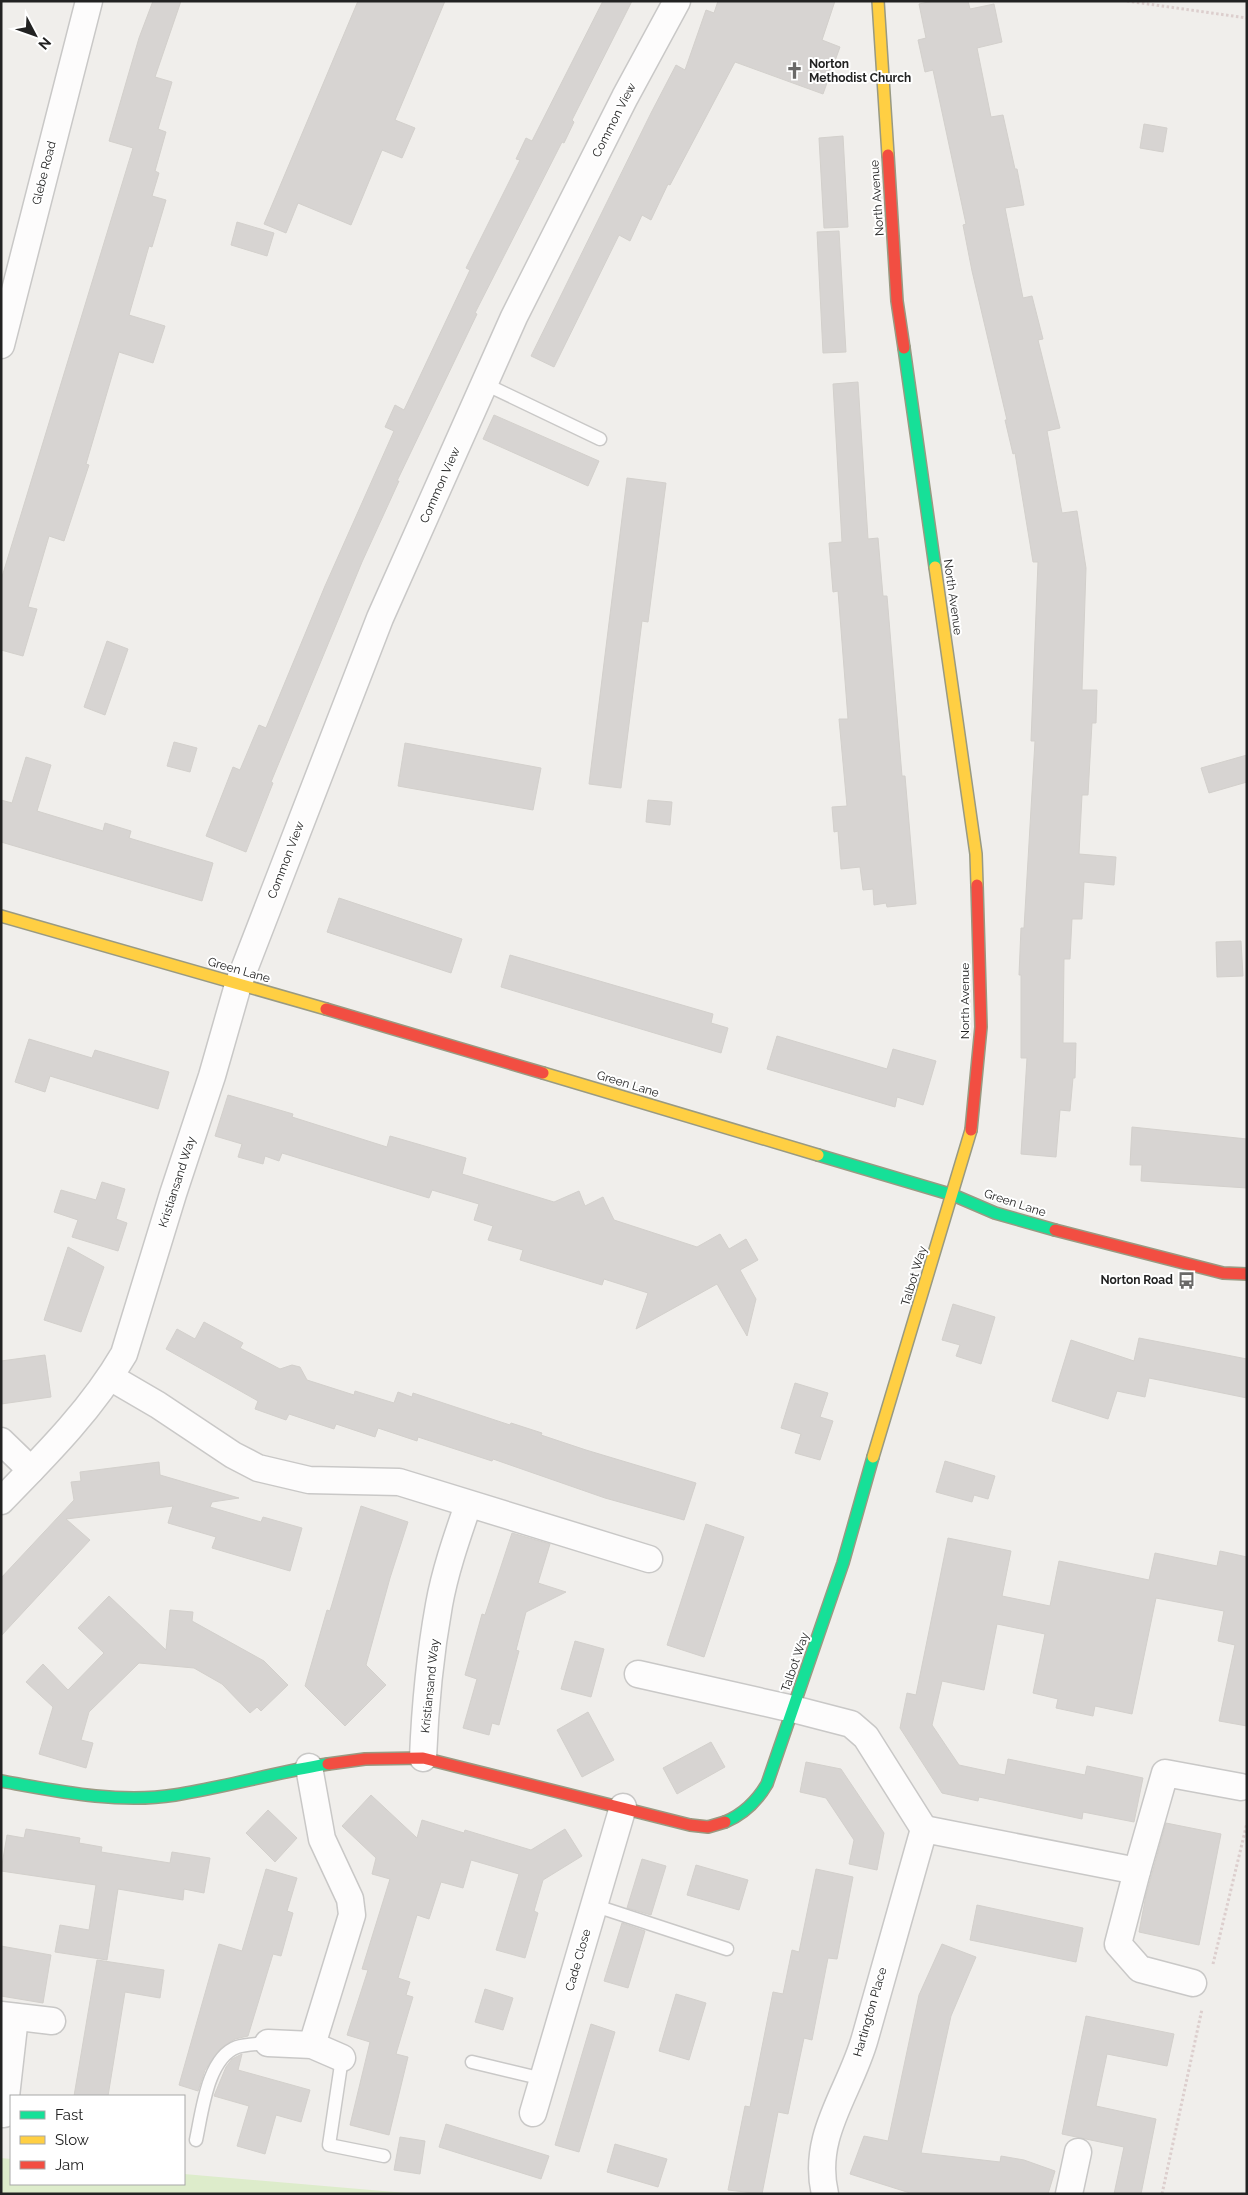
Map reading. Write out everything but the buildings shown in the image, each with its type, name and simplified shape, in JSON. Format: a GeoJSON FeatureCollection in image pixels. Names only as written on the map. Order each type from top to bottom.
{"type":"FeatureCollection","features":[{"type":"Feature","properties":{"kind":"street","name":"Glebe Road"},"geometry":{"type":"LineString","coordinates":[[1,345],[5,310],[88,1]]}},
{"type":"Feature","properties":{"kind":"street","name":"Common View"},"geometry":{"type":"LineString","coordinates":[[238,985],[380,618],[514,317],[677,1]]}},
{"type":"Feature","properties":{"kind":"street","name":"North Avenue"},"geometry":{"type":"LineString","coordinates":[[878,1],[897,301],[976,854],[981,1027],[971,1130],[954,1195]]}},
{"type":"Feature","properties":{"kind":"street","name":"Green Lane"},"geometry":{"type":"LineString","coordinates":[[1,916],[954,1195],[995,1214],[1223,1273],[1247,1274]]}},
{"type":"Feature","properties":{"kind":"street","name":"Kristiansand Way"},"geometry":{"type":"LineString","coordinates":[[1,1501],[80,1417],[110,1378],[124,1354],[173,1194],[212,1076],[238,985]]}},
{"type":"Feature","properties":{"kind":"street","name":"Talbot Way"},"geometry":{"type":"LineString","coordinates":[[423,1758],[623,1806],[690,1825],[708,1827],[723,1823],[738,1817],[759,1798],[767,1784],[794,1709],[843,1563],[889,1403],[954,1195]]}},
{"type":"Feature","properties":{"kind":"street"},"geometry":{"type":"LineString","coordinates":[[110,1378],[158,1405],[233,1456],[258,1468],[308,1480],[398,1482],[648,1559]]}},
{"type":"Feature","properties":{"kind":"street"},"geometry":{"type":"LineString","coordinates":[[1,1441],[31,1470]]}},
{"type":"Feature","properties":{"kind":"street","name":"Kristiansand Way"},"geometry":{"type":"LineString","coordinates":[[423,1758],[425,1711],[439,1604],[450,1560],[468,1505]]}},
{"type":"Feature","properties":{"kind":"street"},"geometry":{"type":"LineString","coordinates":[[638,1674],[794,1709],[851,1724],[866,1737],[924,1829],[1137,1871]]}},
{"type":"Feature","properties":{"kind":"street"},"geometry":{"type":"LineString","coordinates":[[1,1781],[50,1790],[130,1798],[174,1795],[309,1767],[365,1760],[423,1758]]}},
{"type":"Feature","properties":{"kind":"street"},"geometry":{"type":"LineString","coordinates":[[309,1767],[322,1839],[350,1899],[352,1915],[312,2045]]}},
{"type":"Feature","properties":{"kind":"street"},"geometry":{"type":"LineString","coordinates":[[1193,1983],[1140,1969],[1118,1944],[1165,1773],[1241,1787]]}},
{"type":"Feature","properties":{"kind":"street","name":"Cade Close"},"geometry":{"type":"LineString","coordinates":[[533,2113],[623,1806]]}},
{"type":"Feature","properties":{"kind":"street","name":"Hartington Place"},"geometry":{"type":"LineString","coordinates":[[825,2194],[821,2178],[823,2143],[864,2040],[924,1829]]}},
{"type":"Feature","properties":{"kind":"street"},"geometry":{"type":"LineString","coordinates":[[4,2114],[8,2016],[52,2021]]}},
{"type":"Feature","properties":{"kind":"street"},"geometry":{"type":"LineString","coordinates":[[268,2043],[312,2045],[342,2058]]}},
{"type":"Feature","properties":{"kind":"street"},"geometry":{"type":"LineString","coordinates":[[1069,2194],[1078,2152]]}},
{"type":"Feature","properties":{"kind":"lane"},"geometry":{"type":"LineString","coordinates":[[485,384],[600,439]]}},
{"type":"Feature","properties":{"kind":"lane"},"geometry":{"type":"LineString","coordinates":[[593,1905],[726,1949]]}},
{"type":"Feature","properties":{"kind":"lane"},"geometry":{"type":"LineString","coordinates":[[196,2140],[210,2081],[217,2063],[223,2056],[237,2047],[268,2043]]}},
{"type":"Feature","properties":{"kind":"lane"},"geometry":{"type":"LineString","coordinates":[[342,2058],[329,2145],[384,2156]]}},
{"type":"Feature","properties":{"kind":"lane"},"geometry":{"type":"LineString","coordinates":[[472,2062],[543,2079]]}},
{"type":"Feature","properties":{"kind":"path"},"geometry":{"type":"LineString","coordinates":[[1127,1],[1247,18]]}},
{"type":"Feature","properties":{"kind":"green space"},"geometry":{"type":"Polygon","coordinates":[[[1,2158],[10,2159],[10,2185],[185,2185],[185,2174],[418,2194],[1,2194],[1,2158]]]}},
{"type":"Feature","properties":{"kind":"traffic: fast"},"geometry":{"type":"LineString","coordinates":[[904,348],[935,567]]}},
{"type":"Feature","properties":{"kind":"traffic: fast"},"geometry":{"type":"LineString","coordinates":[[818,1155],[953,1195],[995,1213],[1055,1230]]}},
{"type":"Feature","properties":{"kind":"traffic: fast"},"geometry":{"type":"LineString","coordinates":[[725,1822],[749,1806],[767,1784],[843,1563],[873,1457]]}},
{"type":"Feature","properties":{"kind":"traffic: fast"},"geometry":{"type":"LineString","coordinates":[[1,1781],[88,1795],[132,1798],[153,1797],[194,1792],[328,1764]]}},
{"type":"Feature","properties":{"kind":"traffic: slow"},"geometry":{"type":"LineString","coordinates":[[878,1],[888,155]]}},
{"type":"Feature","properties":{"kind":"traffic: slow"},"geometry":{"type":"LineString","coordinates":[[935,567],[976,854],[977,885]]}},
{"type":"Feature","properties":{"kind":"traffic: slow"},"geometry":{"type":"LineString","coordinates":[[1,916],[326,1009]]}},
{"type":"Feature","properties":{"kind":"traffic: slow"},"geometry":{"type":"LineString","coordinates":[[543,1073],[818,1155]]}},
{"type":"Feature","properties":{"kind":"traffic: slow"},"geometry":{"type":"LineString","coordinates":[[873,1457],[971,1130]]}},
{"type":"Feature","properties":{"kind":"traffic: jam"},"geometry":{"type":"LineString","coordinates":[[888,155],[897,301],[904,348]]}},
{"type":"Feature","properties":{"kind":"traffic: jam"},"geometry":{"type":"LineString","coordinates":[[971,1130],[981,1027],[977,885]]}},
{"type":"Feature","properties":{"kind":"traffic: jam"},"geometry":{"type":"LineString","coordinates":[[326,1009],[543,1073]]}},
{"type":"Feature","properties":{"kind":"traffic: jam"},"geometry":{"type":"LineString","coordinates":[[1055,1230],[1223,1273],[1247,1274]]}},
{"type":"Feature","properties":{"kind":"traffic: jam"},"geometry":{"type":"LineString","coordinates":[[328,1764],[365,1759],[423,1758],[690,1825],[708,1827],[725,1822]]}},
{"type":"Feature","properties":{"kind":"place","name":"Norton Methodist Church"},"geometry":{"type":"Point","coordinates":[795,71]}},
{"type":"Feature","properties":{"kind":"place","name":"Norton Road"},"geometry":{"type":"Point","coordinates":[1187,1280]}}]}
